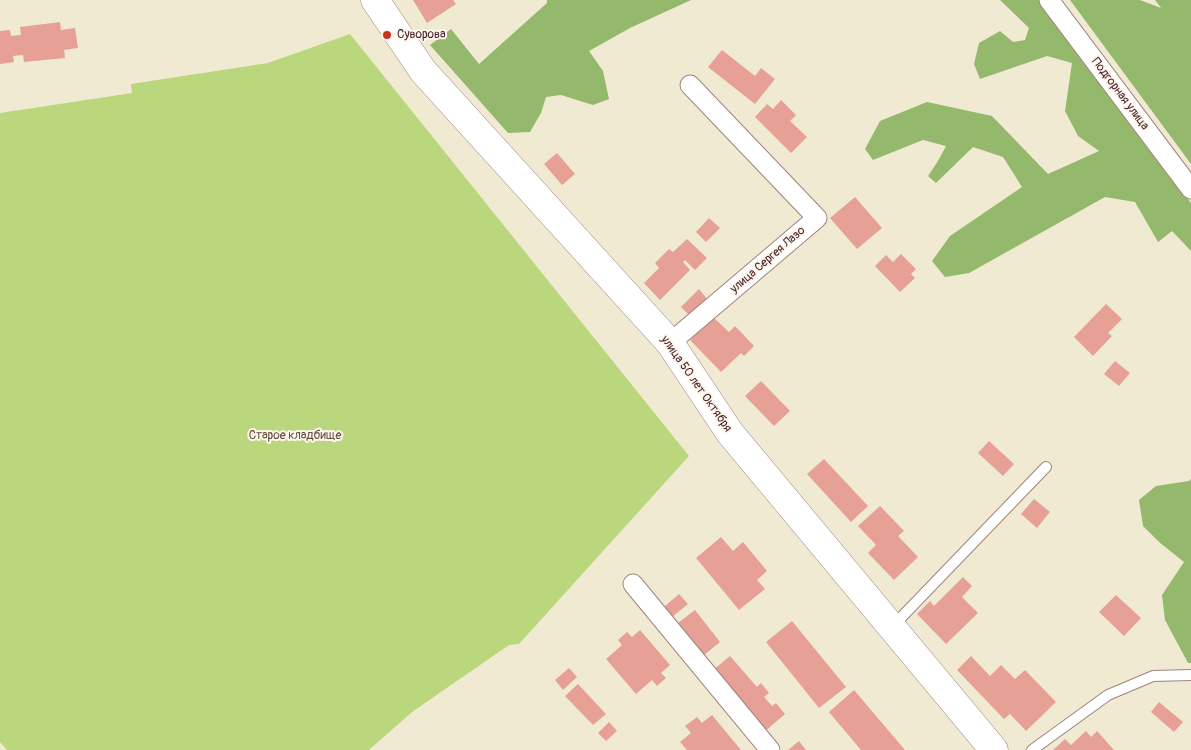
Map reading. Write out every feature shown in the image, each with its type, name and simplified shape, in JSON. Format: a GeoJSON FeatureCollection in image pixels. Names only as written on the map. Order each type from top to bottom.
{"type":"FeatureCollection","features":[{"type":"Feature","properties":{"kind":"main road","name":"улица 50 лет Октября"},"geometry":{"type":"LineString","coordinates":[[375,0],[423,71],[670,343],[730,433],[994,750]]}},
{"type":"Feature","properties":{"kind":"street","name":"Подгорная улица"},"geometry":{"type":"LineString","coordinates":[[1049,0],[1191,189]]}},
{"type":"Feature","properties":{"kind":"street","name":"улица Сергея Лазо"},"geometry":{"type":"LineString","coordinates":[[670,343],[817,218],[690,85]]}},
{"type":"Feature","properties":{"kind":"street"},"geometry":{"type":"LineString","coordinates":[[633,584],[770,750]]}},
{"type":"Feature","properties":{"kind":"lane"},"geometry":{"type":"LineString","coordinates":[[891,627],[1046,467]]}},
{"type":"Feature","properties":{"kind":"lane"},"geometry":{"type":"LineString","coordinates":[[1032,750],[1108,695],[1153,676],[1191,675]]}},
{"type":"Feature","properties":{"kind":"green space"},"geometry":{"type":"Polygon","coordinates":[[[547,0],[691,0],[630,28],[589,51],[603,71],[609,99],[593,105],[561,95],[546,97],[541,113],[530,132],[508,133],[430,45],[451,29],[479,64],[547,3],[547,0]]]}},
{"type":"Feature","properties":{"kind":"green space"},"geometry":{"type":"Polygon","coordinates":[[[1000,0],[1039,0],[1073,48],[1191,203],[1191,251],[1172,231],[1158,242],[1135,202],[1105,197],[969,273],[945,277],[932,261],[950,236],[1022,187],[1003,157],[973,147],[936,183],[928,176],[946,146],[923,140],[873,160],[865,149],[880,121],[927,102],[992,116],[1048,174],[1099,151],[1078,136],[1065,111],[1072,63],[1047,56],[980,79],[974,64],[979,43],[1000,31],[1013,42],[1025,40],[1029,28],[1000,0]]]}},
{"type":"Feature","properties":{"kind":"green space"},"geometry":{"type":"Polygon","coordinates":[[[1070,0],[1140,0],[1161,8],[1155,0],[1191,0],[1191,164],[1070,0]]]}},
{"type":"Feature","properties":{"kind":"green space","name":"Старое кладбище"},"geometry":{"type":"Polygon","coordinates":[[[350,34],[689,456],[519,644],[509,645],[412,712],[369,750],[7,750],[0,742],[0,113],[132,93],[131,84],[268,63],[350,34]]]}},
{"type":"Feature","properties":{"kind":"green space"},"geometry":{"type":"Polygon","coordinates":[[[1191,479],[1191,663],[1188,663],[1165,620],[1162,595],[1184,562],[1143,526],[1139,500],[1156,486],[1189,481],[1191,479]]]}},
{"type":"Feature","properties":{"kind":"building"},"geometry":{"type":"Polygon","coordinates":[[[413,0],[453,0],[456,4],[427,23],[413,0]]]}},
{"type":"Feature","properties":{"kind":"building"},"geometry":{"type":"Polygon","coordinates":[[[60,22],[61,30],[75,28],[78,48],[64,50],[65,58],[24,62],[23,55],[13,56],[14,62],[0,64],[0,31],[10,30],[11,36],[21,35],[20,27],[60,22]]]}},
{"type":"Feature","properties":{"kind":"building"},"geometry":{"type":"Polygon","coordinates":[[[722,50],[755,76],[761,68],[775,79],[755,104],[708,67],[722,50]]]}},
{"type":"Feature","properties":{"kind":"building"},"geometry":{"type":"Polygon","coordinates":[[[781,100],[796,115],[790,121],[807,137],[791,153],[755,117],[767,104],[773,109],[781,100]]]}},
{"type":"Feature","properties":{"kind":"building"},"geometry":{"type":"Polygon","coordinates":[[[557,153],[575,174],[562,185],[544,164],[557,153]]]}},
{"type":"Feature","properties":{"kind":"building"},"geometry":{"type":"Polygon","coordinates":[[[855,197],[882,228],[857,249],[830,218],[855,197]]]}},
{"type":"Feature","properties":{"kind":"building"},"geometry":{"type":"Polygon","coordinates":[[[709,218],[720,228],[706,242],[696,232],[709,218]]]}},
{"type":"Feature","properties":{"kind":"building"},"geometry":{"type":"Polygon","coordinates":[[[687,239],[707,258],[695,270],[685,260],[683,262],[690,270],[660,300],[644,283],[659,268],[655,263],[669,249],[673,252],[687,239]]]}},
{"type":"Feature","properties":{"kind":"building"},"geometry":{"type":"Polygon","coordinates":[[[901,254],[916,269],[911,274],[915,278],[900,292],[875,266],[886,255],[893,262],[901,254]]]}},
{"type":"Feature","properties":{"kind":"building"},"geometry":{"type":"Polygon","coordinates":[[[699,289],[708,300],[690,316],[681,307],[699,289]]]}},
{"type":"Feature","properties":{"kind":"building"},"geometry":{"type":"Polygon","coordinates":[[[1106,304],[1122,319],[1108,333],[1112,336],[1093,356],[1074,337],[1106,304]]]}},
{"type":"Feature","properties":{"kind":"building"},"geometry":{"type":"Polygon","coordinates":[[[713,317],[729,332],[735,326],[754,346],[744,356],[741,353],[721,372],[690,340],[713,317]]]}},
{"type":"Feature","properties":{"kind":"building"},"geometry":{"type":"Polygon","coordinates":[[[1115,361],[1130,373],[1119,386],[1104,374],[1115,361]]]}},
{"type":"Feature","properties":{"kind":"building"},"geometry":{"type":"Polygon","coordinates":[[[761,381],[790,411],[774,426],[745,396],[761,381]]]}},
{"type":"Feature","properties":{"kind":"building"},"geometry":{"type":"Polygon","coordinates":[[[989,441],[1014,464],[1003,476],[978,453],[989,441]]]}},
{"type":"Feature","properties":{"kind":"building"},"geometry":{"type":"Polygon","coordinates":[[[824,459],[868,506],[851,522],[807,474],[824,459]]]}},
{"type":"Feature","properties":{"kind":"building"},"geometry":{"type":"Polygon","coordinates":[[[1034,499],[1050,512],[1037,528],[1021,514],[1034,499]]]}},
{"type":"Feature","properties":{"kind":"building"},"geometry":{"type":"Polygon","coordinates":[[[880,506],[904,531],[898,536],[918,557],[894,580],[868,553],[876,545],[858,526],[880,506]]]}},
{"type":"Feature","properties":{"kind":"building"},"geometry":{"type":"Polygon","coordinates":[[[721,537],[733,551],[743,542],[767,571],[757,580],[765,589],[739,610],[696,558],[721,537]]]}},
{"type":"Feature","properties":{"kind":"building"},"geometry":{"type":"Polygon","coordinates":[[[963,577],[972,586],[962,597],[978,613],[946,644],[917,614],[930,601],[934,606],[963,577]]]}},
{"type":"Feature","properties":{"kind":"building"},"geometry":{"type":"Polygon","coordinates":[[[679,594],[688,604],[672,617],[664,607],[679,594]]]}},
{"type":"Feature","properties":{"kind":"building"},"geometry":{"type":"Polygon","coordinates":[[[1116,595],[1141,618],[1124,636],[1099,612],[1116,595]]]}},
{"type":"Feature","properties":{"kind":"building"},"geometry":{"type":"Polygon","coordinates":[[[695,610],[720,642],[703,656],[678,623],[695,610]]]}},
{"type":"Feature","properties":{"kind":"building"},"geometry":{"type":"Polygon","coordinates":[[[792,621],[846,687],[819,708],[766,642],[792,621]]]}},
{"type":"Feature","properties":{"kind":"building"},"geometry":{"type":"Polygon","coordinates":[[[640,630],[670,665],[661,673],[666,678],[657,686],[652,680],[636,694],[606,659],[622,645],[618,640],[627,632],[632,637],[640,630]]]}},
{"type":"Feature","properties":{"kind":"building"},"geometry":{"type":"Polygon","coordinates":[[[730,656],[757,687],[761,683],[769,693],[764,697],[772,706],[776,703],[785,714],[764,732],[712,671],[730,656]]]}},
{"type":"Feature","properties":{"kind":"building"},"geometry":{"type":"Polygon","coordinates":[[[971,656],[990,676],[1001,665],[1015,679],[1025,670],[1056,702],[1026,731],[1010,714],[1004,719],[957,670],[971,656]]]}},
{"type":"Feature","properties":{"kind":"building"},"geometry":{"type":"Polygon","coordinates":[[[569,668],[577,677],[563,690],[555,680],[569,668]]]}},
{"type":"Feature","properties":{"kind":"building"},"geometry":{"type":"Polygon","coordinates":[[[578,684],[606,714],[593,725],[565,696],[578,684]]]}},
{"type":"Feature","properties":{"kind":"building"},"geometry":{"type":"Polygon","coordinates":[[[854,690],[905,750],[861,750],[829,712],[854,690]]]}},
{"type":"Feature","properties":{"kind":"building"},"geometry":{"type":"Polygon","coordinates":[[[1159,702],[1183,722],[1174,732],[1151,712],[1159,702]]]}},
{"type":"Feature","properties":{"kind":"building"},"geometry":{"type":"Polygon","coordinates":[[[712,715],[741,750],[687,750],[680,742],[691,733],[685,726],[697,717],[702,723],[712,715]]]}},
{"type":"Feature","properties":{"kind":"building"},"geometry":{"type":"Polygon","coordinates":[[[609,722],[617,731],[606,741],[598,733],[609,722]]]}},
{"type":"Feature","properties":{"kind":"building"},"geometry":{"type":"Polygon","coordinates":[[[1086,731],[1091,737],[1097,731],[1114,750],[1053,750],[1065,739],[1071,745],[1086,731]]]}},
{"type":"Feature","properties":{"kind":"building"},"geometry":{"type":"Polygon","coordinates":[[[799,741],[806,750],[788,750],[799,741]]]}},
{"type":"Feature","properties":{"kind":"place","name":"Суворова"},"geometry":{"type":"Point","coordinates":[387,35]}}]}
